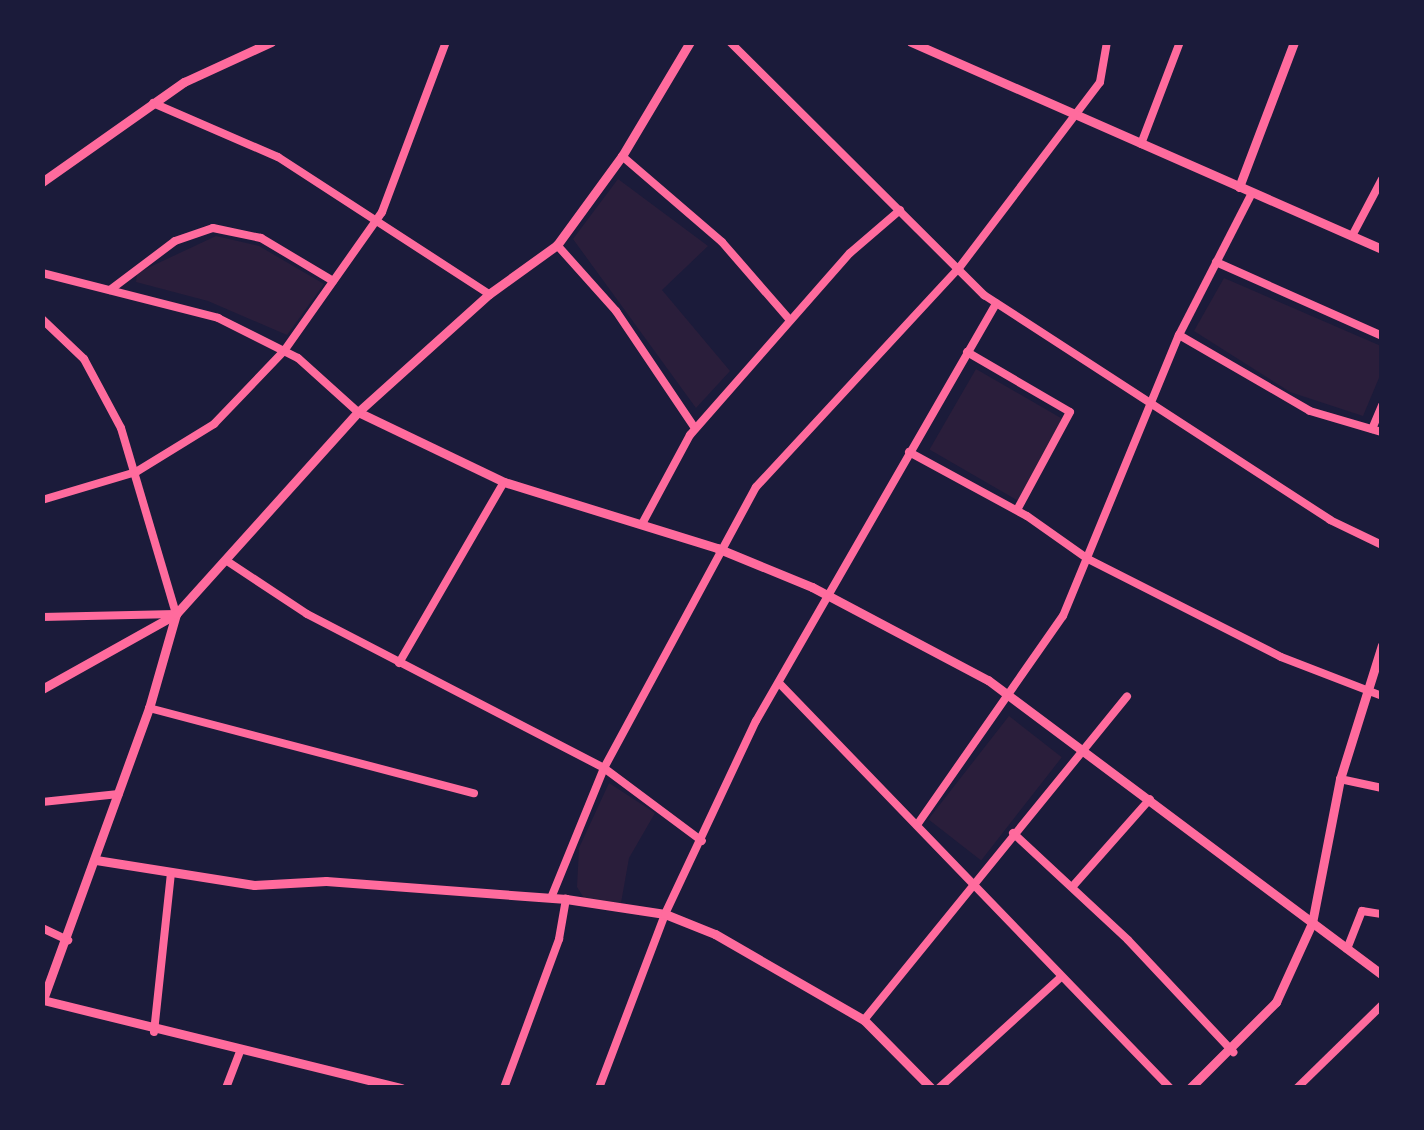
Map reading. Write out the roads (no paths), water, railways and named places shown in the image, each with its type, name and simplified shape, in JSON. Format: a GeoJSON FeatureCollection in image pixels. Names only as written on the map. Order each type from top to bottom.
{"type":"FeatureCollection","features":[{"type":"Feature","properties":{"kind":"street"},"geometry":{"type":"LineString","coordinates":[[42,182],[152,103],[271,42]]}},
{"type":"Feature","properties":{"kind":"street"},"geometry":{"type":"LineString","coordinates":[[42,500],[136,472],[214,424],[284,351],[376,221],[446,42]]}},
{"type":"Feature","properties":{"kind":"street"},"geometry":{"type":"LineString","coordinates":[[42,689],[176,614],[227,562],[358,412],[489,294],[556,245],[622,156],[690,42]]}},
{"type":"Feature","properties":{"kind":"street"},"geometry":{"type":"LineString","coordinates":[[730,42],[996,303],[1330,520],[1382,545]]}},
{"type":"Feature","properties":{"kind":"street"},"geometry":{"type":"LineString","coordinates":[[911,42],[1382,250]]}},
{"type":"Feature","properties":{"kind":"street"},"geometry":{"type":"LineString","coordinates":[[551,898],[604,768],[717,548],[756,486],[959,268],[1100,82],[1107,42]]}},
{"type":"Feature","properties":{"kind":"street"},"geometry":{"type":"LineString","coordinates":[[1141,144],[1180,42]]}},
{"type":"Feature","properties":{"kind":"street"},"geometry":{"type":"LineString","coordinates":[[1239,187],[1294,42]]}},
{"type":"Feature","properties":{"kind":"street"},"geometry":{"type":"LineString","coordinates":[[152,103],[278,158],[489,294]]}},
{"type":"Feature","properties":{"kind":"street"},"geometry":{"type":"LineString","coordinates":[[622,156],[722,242],[789,320]]}},
{"type":"Feature","properties":{"kind":"street"},"geometry":{"type":"LineString","coordinates":[[1352,236],[1382,178]]}},
{"type":"Feature","properties":{"kind":"street"},"geometry":{"type":"LineString","coordinates":[[916,826],[1063,616],[1179,334],[1252,193]]}},
{"type":"Feature","properties":{"kind":"street"},"geometry":{"type":"LineString","coordinates":[[642,524],[696,428],[789,320],[900,210]]}},
{"type":"Feature","properties":{"kind":"street"},"geometry":{"type":"LineString","coordinates":[[110,290],[176,241],[213,228],[261,238],[333,281]]}},
{"type":"Feature","properties":{"kind":"street"},"geometry":{"type":"LineString","coordinates":[[556,245],[616,311],[696,428]]}},
{"type":"Feature","properties":{"kind":"street"},"geometry":{"type":"LineString","coordinates":[[1216,262],[1382,336]]}},
{"type":"Feature","properties":{"kind":"street"},"geometry":{"type":"LineString","coordinates":[[42,273],[218,318],[284,351],[358,412],[504,482],[717,548],[832,597],[1007,694],[1382,975]]}},
{"type":"Feature","properties":{"kind":"street"},"geometry":{"type":"LineString","coordinates":[[599,1088],[664,914],[780,684],[996,303]]}},
{"type":"Feature","properties":{"kind":"street"},"geometry":{"type":"LineString","coordinates":[[43,320],[84,359],[136,472],[176,614],[149,708],[68,940],[43,1000],[154,1032],[401,1088]]}},
{"type":"Feature","properties":{"kind":"street"},"geometry":{"type":"LineString","coordinates":[[1179,334],[1310,411],[1377,431],[1382,405]]}},
{"type":"Feature","properties":{"kind":"street"},"geometry":{"type":"LineString","coordinates":[[968,352],[1070,412],[1016,510]]}},
{"type":"Feature","properties":{"kind":"street"},"geometry":{"type":"LineString","coordinates":[[909,452],[1016,510],[1088,559],[1363,692],[1382,696]]}},
{"type":"Feature","properties":{"kind":"street"},"geometry":{"type":"LineString","coordinates":[[399,663],[504,482]]}},
{"type":"Feature","properties":{"kind":"street"},"geometry":{"type":"LineString","coordinates":[[227,562],[399,663],[604,768],[702,841]]}},
{"type":"Feature","properties":{"kind":"street"},"geometry":{"type":"LineString","coordinates":[[42,616],[176,614]]}},
{"type":"Feature","properties":{"kind":"street"},"geometry":{"type":"LineString","coordinates":[[1190,1088],[1233,1052],[1276,1002],[1312,924],[1340,779],[1363,692],[1382,645]]}},
{"type":"Feature","properties":{"kind":"street"},"geometry":{"type":"LineString","coordinates":[[780,684],[1170,1088]]}},
{"type":"Feature","properties":{"kind":"street"},"geometry":{"type":"LineString","coordinates":[[864,1020],[1127,696]]}},
{"type":"Feature","properties":{"kind":"street"},"geometry":{"type":"LineString","coordinates":[[149,708],[474,794]]}},
{"type":"Feature","properties":{"kind":"street"},"geometry":{"type":"LineString","coordinates":[[1340,779],[1382,788]]}},
{"type":"Feature","properties":{"kind":"street"},"geometry":{"type":"LineString","coordinates":[[42,802],[119,794]]}},
{"type":"Feature","properties":{"kind":"street"},"geometry":{"type":"LineString","coordinates":[[1074,886],[1150,799]]}},
{"type":"Feature","properties":{"kind":"street"},"geometry":{"type":"LineString","coordinates":[[1013,832],[1074,886],[1233,1052]]}},
{"type":"Feature","properties":{"kind":"street"},"geometry":{"type":"LineString","coordinates":[[96,860],[254,885],[326,882],[566,899],[664,914],[715,934],[864,1020],[931,1088]]}},
{"type":"Feature","properties":{"kind":"street"},"geometry":{"type":"LineString","coordinates":[[154,1032],[172,873]]}},
{"type":"Feature","properties":{"kind":"street"},"geometry":{"type":"LineString","coordinates":[[504,1088],[560,939],[566,899]]}},
{"type":"Feature","properties":{"kind":"street"},"geometry":{"type":"LineString","coordinates":[[1347,949],[1362,910],[1382,914]]}},
{"type":"Feature","properties":{"kind":"street"},"geometry":{"type":"LineString","coordinates":[[42,928],[68,940]]}},
{"type":"Feature","properties":{"kind":"street"},"geometry":{"type":"LineString","coordinates":[[939,1088],[1060,978]]}},
{"type":"Feature","properties":{"kind":"street"},"geometry":{"type":"LineString","coordinates":[[1297,1088],[1382,1005]]}},
{"type":"Feature","properties":{"kind":"street"},"geometry":{"type":"LineString","coordinates":[[226,1088],[240,1050]]}}]}
